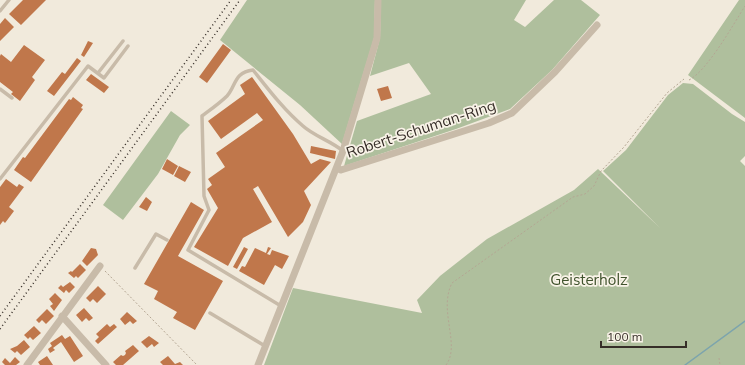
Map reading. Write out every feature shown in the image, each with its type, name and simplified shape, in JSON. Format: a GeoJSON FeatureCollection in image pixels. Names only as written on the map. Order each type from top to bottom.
{"type":"FeatureCollection","features":[{"type":"Feature","properties":{"kind":"street","name":"Robert-Schuman-Ring"},"geometry":{"type":"LineString","coordinates":[[258,365],[343,151],[376,38],[378,0]]}},
{"type":"Feature","properties":{"kind":"street","name":"Robert-Schuman-Ring"},"geometry":{"type":"LineString","coordinates":[[337,168],[341,170],[482,125],[512,113],[555,72],[597,25]]}},
{"type":"Feature","properties":{"kind":"street"},"geometry":{"type":"LineString","coordinates":[[27,365],[100,266]]}},
{"type":"Feature","properties":{"kind":"street"},"geometry":{"type":"LineString","coordinates":[[62,316],[106,365]]}},
{"type":"Feature","properties":{"kind":"lane"},"geometry":{"type":"LineString","coordinates":[[0,11],[9,0]]}},
{"type":"Feature","properties":{"kind":"lane"},"geometry":{"type":"LineString","coordinates":[[98,73],[123,41]]}},
{"type":"Feature","properties":{"kind":"lane"},"geometry":{"type":"LineString","coordinates":[[0,180],[88,66],[104,78],[128,46]]}},
{"type":"Feature","properties":{"kind":"lane"},"geometry":{"type":"LineString","coordinates":[[281,306],[188,250],[209,210],[204,196],[202,116],[228,95],[234,81],[247,71],[253,70],[279,103],[304,128],[324,138],[343,151]]}},
{"type":"Feature","properties":{"kind":"lane"},"geometry":{"type":"LineString","coordinates":[[0,89],[12,98]]}},
{"type":"Feature","properties":{"kind":"lane"},"geometry":{"type":"LineString","coordinates":[[135,268],[156,234],[167,240]]}},
{"type":"Feature","properties":{"kind":"lane"},"geometry":{"type":"LineString","coordinates":[[210,313],[265,346]]}},
{"type":"Feature","properties":{"kind":"path"},"geometry":{"type":"LineString","coordinates":[[689,80],[695,77],[704,66],[745,6]]}},
{"type":"Feature","properties":{"kind":"path"},"geometry":{"type":"LineString","coordinates":[[446,365],[452,350],[446,304],[448,291],[452,283],[573,197],[585,194],[594,186],[601,170],[624,147],[667,93],[684,78]]}},
{"type":"Feature","properties":{"kind":"path"},"geometry":{"type":"LineString","coordinates":[[100,266],[197,365]]}},
{"type":"Feature","properties":{"kind":"path"},"geometry":{"type":"LineString","coordinates":[[719,358],[720,365]]}},
{"type":"Feature","properties":{"kind":"green space"},"geometry":{"type":"Polygon","coordinates":[[[247,0],[375,0],[374,38],[342,144],[300,105],[220,40],[247,0]]]}},
{"type":"Feature","properties":{"kind":"green space"},"geometry":{"type":"Polygon","coordinates":[[[381,0],[526,0],[514,20],[525,27],[554,0],[581,0],[600,15],[552,70],[510,109],[456,129],[344,166],[357,121],[431,94],[409,63],[370,76],[380,38],[381,0]]]}},
{"type":"Feature","properties":{"kind":"green space"},"geometry":{"type":"Polygon","coordinates":[[[739,0],[745,0],[745,118],[688,75],[739,0]]]}},
{"type":"Feature","properties":{"kind":"green space","name":"Geisterholz"},"geometry":{"type":"Polygon","coordinates":[[[683,83],[693,84],[732,114],[745,122],[745,156],[740,161],[745,166],[745,365],[264,365],[293,288],[422,313],[417,300],[440,276],[487,239],[574,190],[598,169],[660,228],[603,171],[626,150],[668,95],[683,83]]]}},
{"type":"Feature","properties":{"kind":"green space"},"geometry":{"type":"Polygon","coordinates":[[[171,111],[190,125],[180,135],[158,174],[123,220],[103,205],[171,111]]]}},
{"type":"Feature","properties":{"kind":"building"},"geometry":{"type":"Polygon","coordinates":[[[23,0],[46,0],[21,25],[9,14],[23,0]]]}},
{"type":"Feature","properties":{"kind":"building"},"geometry":{"type":"Polygon","coordinates":[[[5,18],[14,27],[0,41],[0,24],[5,18]]]}},
{"type":"Feature","properties":{"kind":"building"},"geometry":{"type":"Polygon","coordinates":[[[88,41],[93,43],[84,57],[81,55],[88,41]]]}},
{"type":"Feature","properties":{"kind":"building"},"geometry":{"type":"Polygon","coordinates":[[[223,44],[231,50],[207,83],[199,77],[223,44]]]}},
{"type":"Feature","properties":{"kind":"building"},"geometry":{"type":"Polygon","coordinates":[[[24,45],[45,60],[32,77],[35,80],[20,101],[11,94],[13,92],[0,82],[0,56],[1,54],[11,62],[24,45]]]}},
{"type":"Feature","properties":{"kind":"building"},"geometry":{"type":"Polygon","coordinates":[[[77,58],[81,61],[54,96],[47,91],[62,72],[65,74],[77,58]]]}},
{"type":"Feature","properties":{"kind":"building"},"geometry":{"type":"Polygon","coordinates":[[[91,74],[109,87],[104,93],[86,80],[91,74]]]}},
{"type":"Feature","properties":{"kind":"building"},"geometry":{"type":"Polygon","coordinates":[[[252,77],[293,134],[311,164],[320,159],[331,162],[304,191],[311,205],[303,222],[288,237],[258,186],[253,189],[272,222],[243,238],[228,266],[194,247],[218,208],[207,189],[212,185],[208,179],[225,167],[216,153],[263,120],[257,113],[221,139],[208,121],[245,94],[240,85],[252,77]]]}},
{"type":"Feature","properties":{"kind":"building"},"geometry":{"type":"Polygon","coordinates":[[[388,86],[392,98],[381,101],[377,89],[388,86]]]}},
{"type":"Feature","properties":{"kind":"building"},"geometry":{"type":"Polygon","coordinates":[[[73,97],[83,105],[81,108],[83,109],[31,182],[14,170],[23,157],[25,158],[69,99],[71,100],[73,97]]]}},
{"type":"Feature","properties":{"kind":"building"},"geometry":{"type":"Polygon","coordinates":[[[311,146],[336,151],[335,159],[310,153],[311,146]]]}},
{"type":"Feature","properties":{"kind":"building"},"geometry":{"type":"Polygon","coordinates":[[[167,159],[178,166],[173,175],[162,169],[167,159]]]}},
{"type":"Feature","properties":{"kind":"building"},"geometry":{"type":"Polygon","coordinates":[[[179,166],[191,172],[185,182],[174,176],[179,166]]]}},
{"type":"Feature","properties":{"kind":"building"},"geometry":{"type":"Polygon","coordinates":[[[6,179],[17,187],[19,184],[24,187],[9,207],[14,211],[5,223],[3,221],[0,225],[0,187],[6,179]]]}},
{"type":"Feature","properties":{"kind":"building"},"geometry":{"type":"Polygon","coordinates":[[[146,197],[152,202],[147,211],[139,207],[146,197]]]}},
{"type":"Feature","properties":{"kind":"building"},"geometry":{"type":"Polygon","coordinates":[[[191,202],[204,210],[178,256],[223,281],[195,330],[173,318],[177,312],[154,299],[158,291],[144,284],[191,202]]]}},
{"type":"Feature","properties":{"kind":"building"},"geometry":{"type":"Polygon","coordinates":[[[244,247],[248,249],[237,269],[233,267],[244,247]]]}},
{"type":"Feature","properties":{"kind":"building"},"geometry":{"type":"Polygon","coordinates":[[[268,247],[271,248],[267,254],[270,255],[272,250],[289,256],[282,269],[275,265],[264,285],[239,271],[242,266],[245,267],[255,248],[266,253],[268,247]]]}},
{"type":"Feature","properties":{"kind":"building"},"geometry":{"type":"Polygon","coordinates":[[[91,248],[96,249],[98,255],[87,266],[82,261],[91,248]]]}},
{"type":"Feature","properties":{"kind":"building"},"geometry":{"type":"Polygon","coordinates":[[[80,264],[86,270],[78,278],[76,276],[74,278],[68,273],[71,271],[72,272],[80,264]]]}},
{"type":"Feature","properties":{"kind":"building"},"geometry":{"type":"Polygon","coordinates":[[[70,282],[75,287],[69,293],[66,290],[64,293],[58,288],[61,285],[63,287],[70,282]]]}},
{"type":"Feature","properties":{"kind":"building"},"geometry":{"type":"Polygon","coordinates":[[[98,286],[106,294],[97,303],[93,299],[90,302],[86,298],[98,286]]]}},
{"type":"Feature","properties":{"kind":"building"},"geometry":{"type":"Polygon","coordinates":[[[55,293],[62,300],[54,311],[50,306],[53,304],[49,299],[55,293]]]}},
{"type":"Feature","properties":{"kind":"building"},"geometry":{"type":"Polygon","coordinates":[[[84,308],[93,318],[89,321],[86,318],[82,322],[76,315],[84,308]]]}},
{"type":"Feature","properties":{"kind":"building"},"geometry":{"type":"Polygon","coordinates":[[[47,309],[54,316],[46,324],[42,320],[39,323],[36,320],[47,309]]]}},
{"type":"Feature","properties":{"kind":"building"},"geometry":{"type":"Polygon","coordinates":[[[127,312],[137,321],[133,324],[130,321],[125,325],[120,319],[127,312]]]}},
{"type":"Feature","properties":{"kind":"building"},"geometry":{"type":"Polygon","coordinates":[[[107,324],[110,327],[114,324],[117,327],[98,344],[95,341],[99,337],[96,334],[107,324]]]}},
{"type":"Feature","properties":{"kind":"building"},"geometry":{"type":"Polygon","coordinates":[[[34,326],[41,333],[33,340],[30,337],[28,339],[24,335],[34,326]]]}},
{"type":"Feature","properties":{"kind":"building"},"geometry":{"type":"Polygon","coordinates":[[[62,335],[65,339],[70,336],[83,356],[74,362],[61,342],[53,348],[55,350],[50,353],[48,349],[52,346],[50,343],[62,335]]]}},
{"type":"Feature","properties":{"kind":"building"},"geometry":{"type":"Polygon","coordinates":[[[149,336],[159,343],[154,347],[152,344],[147,348],[141,342],[149,336]]]}},
{"type":"Feature","properties":{"kind":"building"},"geometry":{"type":"Polygon","coordinates":[[[24,340],[30,347],[21,355],[17,351],[15,353],[10,349],[17,346],[24,340]]]}},
{"type":"Feature","properties":{"kind":"building"},"geometry":{"type":"Polygon","coordinates":[[[133,345],[139,351],[123,365],[116,365],[113,362],[121,355],[125,355],[125,351],[133,345]]]}},
{"type":"Feature","properties":{"kind":"building"},"geometry":{"type":"Polygon","coordinates":[[[47,356],[53,365],[40,365],[38,362],[47,356]]]}},
{"type":"Feature","properties":{"kind":"building"},"geometry":{"type":"Polygon","coordinates":[[[168,356],[175,364],[180,362],[183,365],[163,365],[160,362],[168,356]]]}},
{"type":"Feature","properties":{"kind":"building"},"geometry":{"type":"Polygon","coordinates":[[[15,357],[20,362],[16,365],[5,365],[2,362],[5,358],[10,363],[15,357]]]}},
{"type":"Feature","properties":{"kind":"waterway"},"geometry":{"type":"LineString","coordinates":[[685,365],[745,321]]}},
{"type":"Feature","properties":{"kind":"railway"},"geometry":{"type":"LineString","coordinates":[[0,316],[231,0]]}},
{"type":"Feature","properties":{"kind":"railway"},"geometry":{"type":"LineString","coordinates":[[0,329],[240,0]]}}]}
